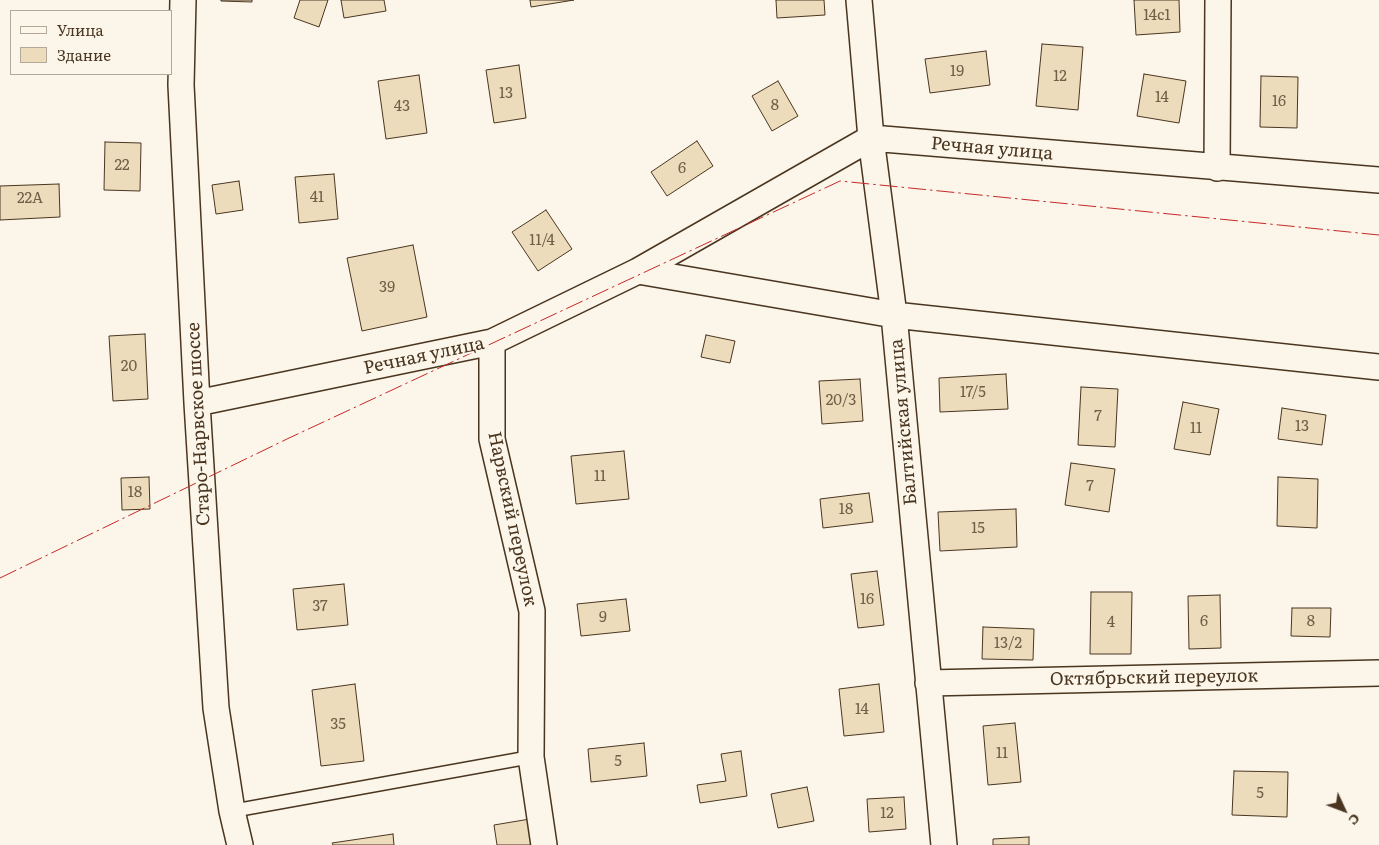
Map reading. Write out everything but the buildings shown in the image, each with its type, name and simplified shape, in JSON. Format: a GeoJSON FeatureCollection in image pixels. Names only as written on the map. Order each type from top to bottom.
{"type":"FeatureCollection","features":[{"type":"Feature","properties":{"kind":"street","name":"Старо-Нарвское шоссе"},"geometry":{"type":"LineString","coordinates":[[183,0],[181,85],[197,403],[216,708],[232,811],[240,845]]}},
{"type":"Feature","properties":{"kind":"street","name":"Балтийская улица"},"geometry":{"type":"LineString","coordinates":[[859,0],[871,138],[894,315],[944,845]]}},
{"type":"Feature","properties":{"kind":"street"},"geometry":{"type":"LineString","coordinates":[[1217,168],[1218,0]]}},
{"type":"Feature","properties":{"kind":"street","name":"Речная улица"},"geometry":{"type":"LineString","coordinates":[[197,403],[492,342],[638,271],[871,138],[1379,180]]}},
{"type":"Feature","properties":{"kind":"street"},"geometry":{"type":"LineString","coordinates":[[638,271],[894,315],[1379,367]]}},
{"type":"Feature","properties":{"kind":"street","name":"Нарвский переулок"},"geometry":{"type":"LineString","coordinates":[[492,342],[492,439],[532,611],[531,757],[544,845]]}},
{"type":"Feature","properties":{"kind":"street","name":"Октябрьский переулок"},"geometry":{"type":"LineString","coordinates":[[928,683],[1379,673]]}},
{"type":"Feature","properties":{"kind":"lane"},"geometry":{"type":"LineString","coordinates":[[232,811],[531,757]]}},
{"type":"Feature","properties":{"kind":"power"},"geometry":{"type":"LineString","coordinates":[[0,578],[287,439],[840,181],[1379,235]]}}]}
